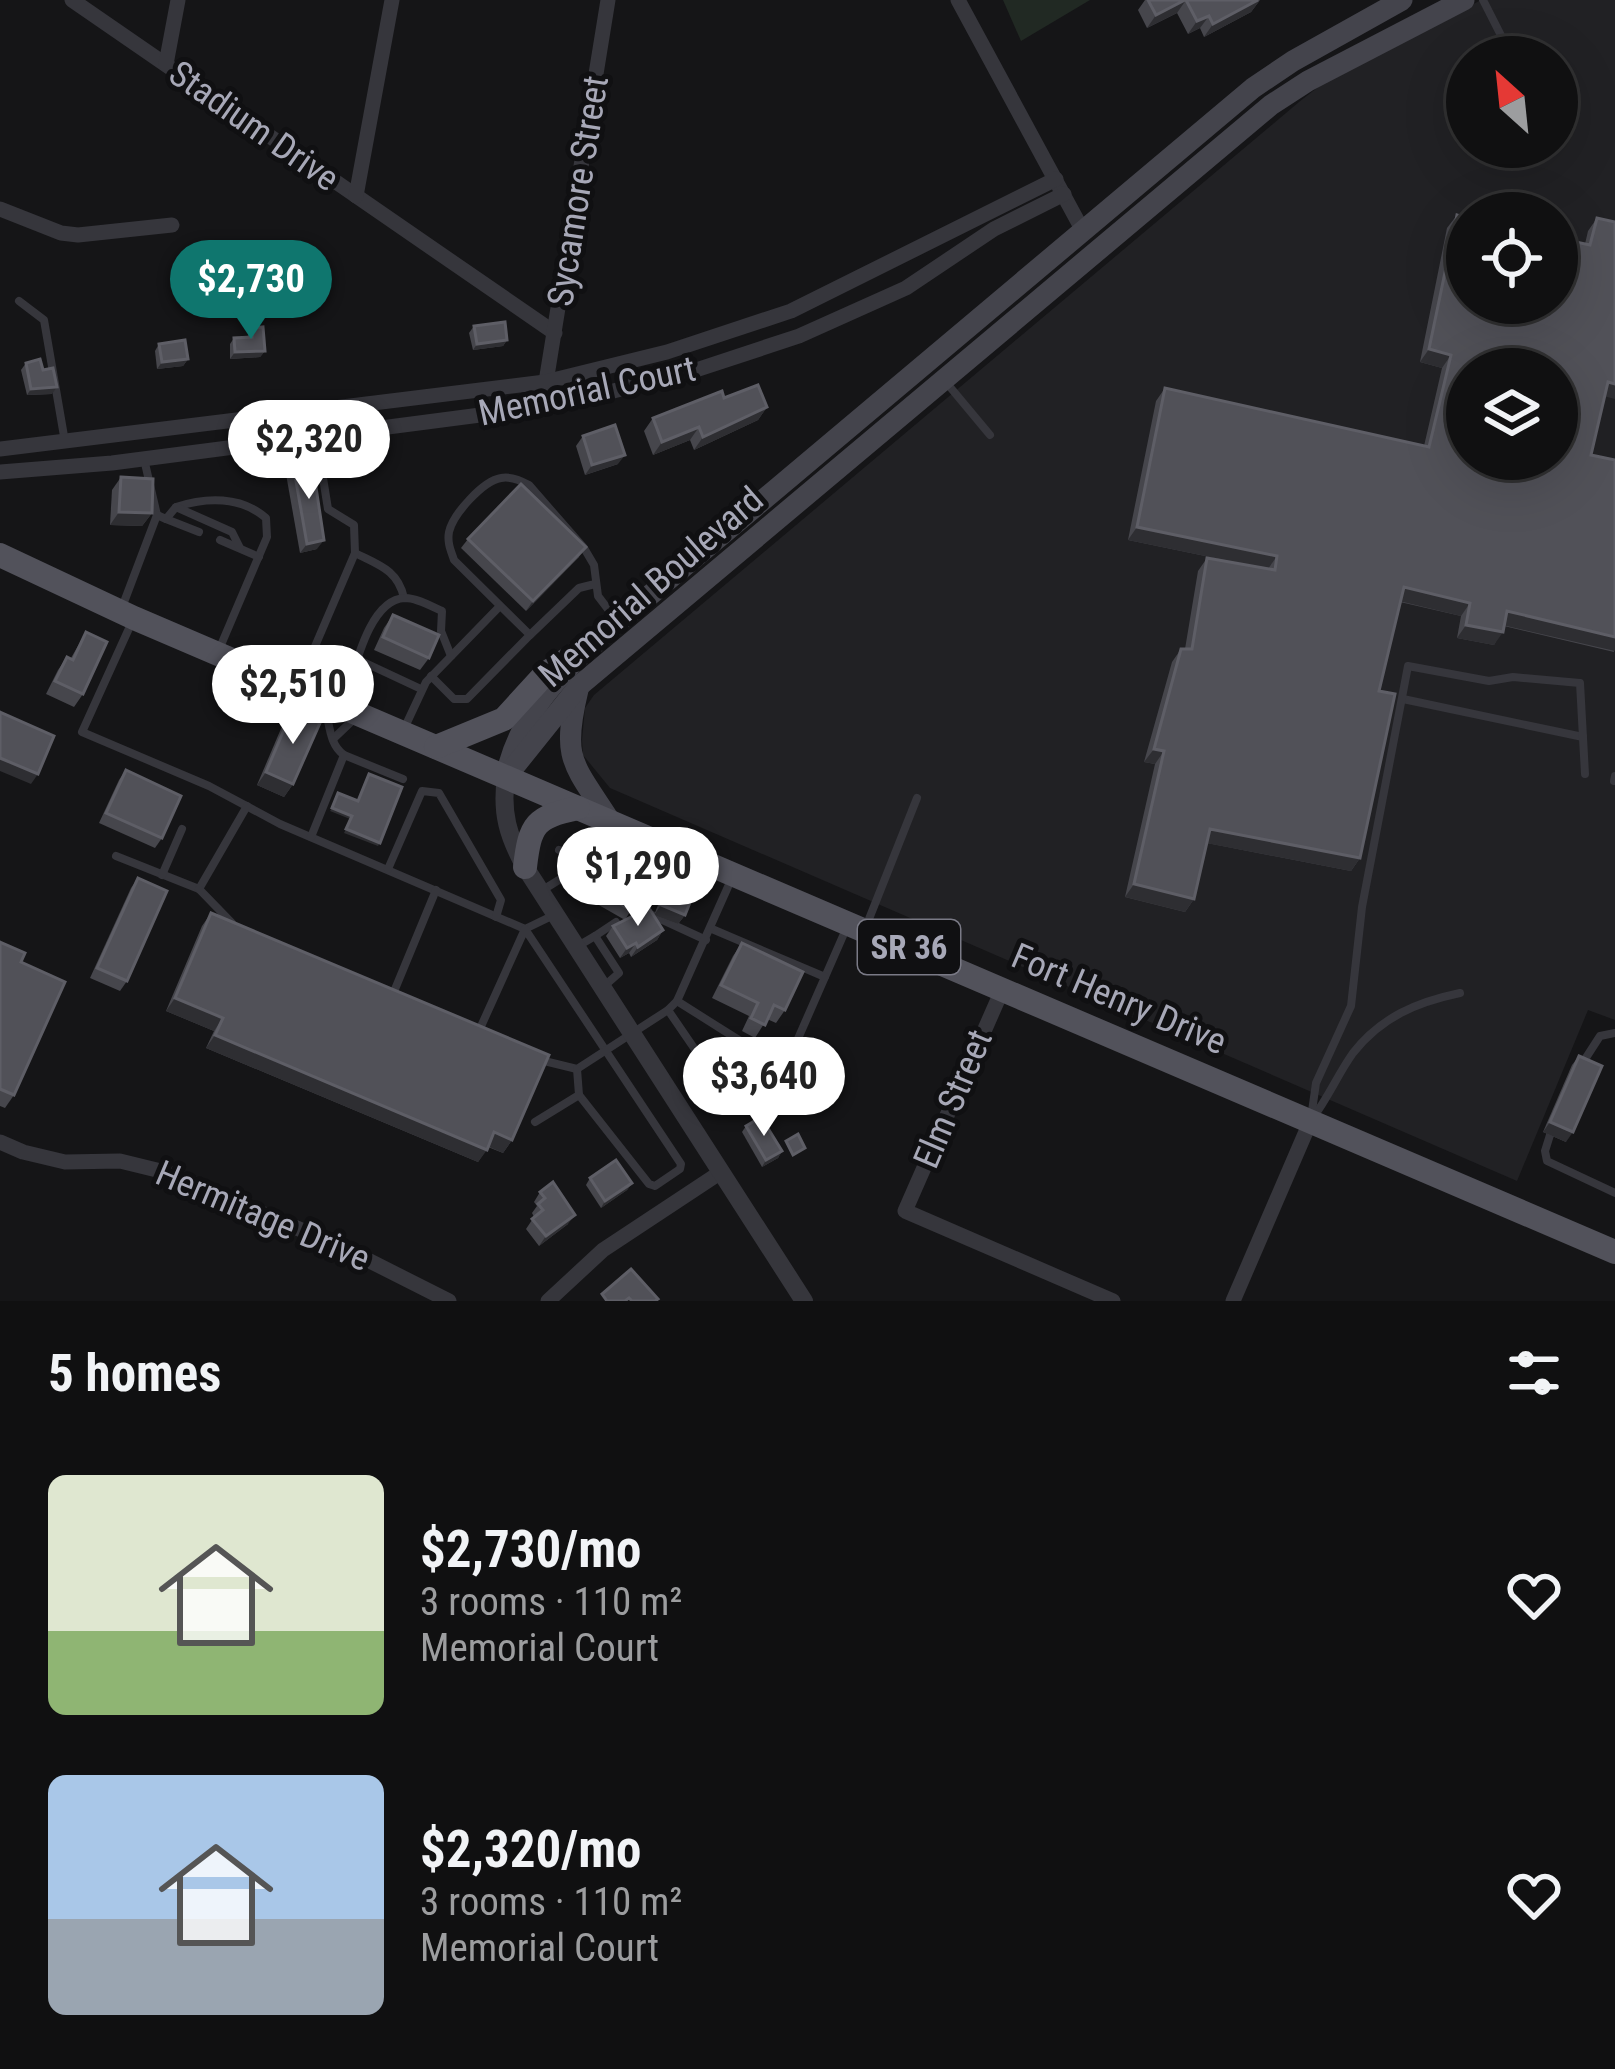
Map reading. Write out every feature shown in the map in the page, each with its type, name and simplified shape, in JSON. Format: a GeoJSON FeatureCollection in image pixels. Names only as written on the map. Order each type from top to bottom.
{"type":"FeatureCollection","features":[{"type":"Feature","properties":{"kind":"main road","name":"Memorial Boulevard"},"geometry":{"type":"LineString","coordinates":[[506,777],[580,686],[944,380],[1268,76],[1402,0]]}},
{"type":"Feature","properties":{"kind":"main road"},"geometry":{"type":"LineString","coordinates":[[1339,65],[1381,31],[1438,0]]}},
{"type":"Feature","properties":{"kind":"main road","name":"Memorial Boulevard"},"geometry":{"type":"LineString","coordinates":[[506,777],[515,739],[537,701],[593,643],[926,361],[1271,105],[1464,0]]}},
{"type":"Feature","properties":{"kind":"main road"},"geometry":{"type":"LineString","coordinates":[[926,361],[944,380]]}},
{"type":"Feature","properties":{"kind":"main road","name":"Fort Henry Drive"},"geometry":{"type":"LineString","coordinates":[[0,555],[297,688],[1615,1252]]}},
{"type":"Feature","properties":{"kind":"main road"},"geometry":{"type":"LineString","coordinates":[[436,747],[504,719],[546,673],[593,643]]}},
{"type":"Feature","properties":{"kind":"main road"},"geometry":{"type":"LineString","coordinates":[[580,686],[567,735],[570,754],[610,821]]}},
{"type":"Feature","properties":{"kind":"main road"},"geometry":{"type":"LineString","coordinates":[[525,868],[531,831],[538,821],[578,808]]}},
{"type":"Feature","properties":{"kind":"street","name":"Stadium Drive"},"geometry":{"type":"LineString","coordinates":[[71,0],[555,333]]}},
{"type":"Feature","properties":{"kind":"street"},"geometry":{"type":"LineString","coordinates":[[166,64],[178,0]]}},
{"type":"Feature","properties":{"kind":"street"},"geometry":{"type":"LineString","coordinates":[[356,196],[392,0]]}},
{"type":"Feature","properties":{"kind":"street","name":"Sycamore Street"},"geometry":{"type":"LineString","coordinates":[[546,405],[545,382],[608,0]]}},
{"type":"Feature","properties":{"kind":"street"},"geometry":{"type":"LineString","coordinates":[[958,0],[1089,241]]}},
{"type":"Feature","properties":{"kind":"street","name":"Memorial Court"},"geometry":{"type":"LineString","coordinates":[[0,449],[545,382],[668,352],[791,311],[1060,187]]}},
{"type":"Feature","properties":{"kind":"street","name":"Memorial Court"},"geometry":{"type":"LineString","coordinates":[[0,472],[144,460],[546,405],[699,370],[800,336],[906,288],[1060,187]]}},
{"type":"Feature","properties":{"kind":"street"},"geometry":{"type":"LineString","coordinates":[[0,209],[77,235],[172,225]]}},
{"type":"Feature","properties":{"kind":"street"},"geometry":{"type":"LineString","coordinates":[[791,311],[800,336]]}},
{"type":"Feature","properties":{"kind":"street"},"geometry":{"type":"LineString","coordinates":[[175,426],[180,455]]}},
{"type":"Feature","properties":{"kind":"street"},"geometry":{"type":"LineString","coordinates":[[506,777],[502,801],[508,836],[525,868],[804,1301]]}},
{"type":"Feature","properties":{"kind":"street","name":"Elm Street"},"geometry":{"type":"LineString","coordinates":[[1003,988],[905,1211],[1113,1301]]}},
{"type":"Feature","properties":{"kind":"street"},"geometry":{"type":"LineString","coordinates":[[1234,1301],[1311,1120]]}},
{"type":"Feature","properties":{"kind":"street","name":"Hermitage Drive"},"geometry":{"type":"LineString","coordinates":[[2,1149],[65,1162],[120,1161],[169,1173],[347,1250],[448,1301]]}},
{"type":"Feature","properties":{"kind":"street"},"geometry":{"type":"LineString","coordinates":[[548,1301],[603,1250],[721,1172]]}},
{"type":"Feature","properties":{"kind":"lane"},"geometry":{"type":"LineString","coordinates":[[1483,0],[1501,36]]}},
{"type":"Feature","properties":{"kind":"lane"},"geometry":{"type":"LineString","coordinates":[[20,301],[44,320],[66,443]]}},
{"type":"Feature","properties":{"kind":"lane"},"geometry":{"type":"LineString","coordinates":[[944,380],[990,435]]}},
{"type":"Feature","properties":{"kind":"lane"},"geometry":{"type":"LineString","coordinates":[[144,460],[162,517]]}},
{"type":"Feature","properties":{"kind":"lane"},"geometry":{"type":"LineString","coordinates":[[297,688],[355,553],[354,525],[328,508],[323,478]]}},
{"type":"Feature","properties":{"kind":"lane"},"geometry":{"type":"LineString","coordinates":[[530,635],[454,560],[448,545],[455,520],[499,478],[518,479],[543,499],[584,548],[594,566],[598,596],[618,622]]}},
{"type":"Feature","properties":{"kind":"lane"},"geometry":{"type":"LineString","coordinates":[[218,653],[267,537],[266,518],[257,510],[201,499],[162,517],[82,732],[524,929],[681,1164],[655,1186],[649,1184],[579,1096],[577,1069]]}},
{"type":"Feature","properties":{"kind":"lane"},"geometry":{"type":"LineString","coordinates":[[176,507],[232,532],[240,548]]}},
{"type":"Feature","properties":{"kind":"lane"},"geometry":{"type":"LineString","coordinates":[[162,517],[199,532]]}},
{"type":"Feature","properties":{"kind":"lane"},"geometry":{"type":"LineString","coordinates":[[220,540],[259,557]]}},
{"type":"Feature","properties":{"kind":"lane"},"geometry":{"type":"LineString","coordinates":[[355,553],[393,573],[404,598]]}},
{"type":"Feature","properties":{"kind":"lane"},"geometry":{"type":"LineString","coordinates":[[431,676],[454,699],[467,699],[578,588],[595,584]]}},
{"type":"Feature","properties":{"kind":"lane"},"geometry":{"type":"LineString","coordinates":[[403,779],[344,755],[336,749],[334,739],[372,620],[386,605],[404,598],[442,611],[441,631],[451,656]]}},
{"type":"Feature","properties":{"kind":"lane"},"geometry":{"type":"LineString","coordinates":[[403,733],[421,689],[500,606]]}},
{"type":"Feature","properties":{"kind":"lane"},"geometry":{"type":"LineString","coordinates":[[358,660],[421,689]]}},
{"type":"Feature","properties":{"kind":"lane"},"geometry":{"type":"LineString","coordinates":[[1311,1120],[1316,1083],[1352,1006],[1362,907],[1408,666],[1490,681],[1513,677],[1580,682],[1585,774]]}},
{"type":"Feature","properties":{"kind":"lane"},"geometry":{"type":"LineString","coordinates":[[1403,699],[1583,737]]}},
{"type":"Feature","properties":{"kind":"lane"},"geometry":{"type":"LineString","coordinates":[[334,739],[341,706]]}},
{"type":"Feature","properties":{"kind":"lane"},"geometry":{"type":"LineString","coordinates":[[311,837],[344,755]]}},
{"type":"Feature","properties":{"kind":"lane"},"geometry":{"type":"LineString","coordinates":[[388,868],[422,791],[440,793],[501,900],[496,918]]}},
{"type":"Feature","properties":{"kind":"lane"},"geometry":{"type":"LineString","coordinates":[[668,1010],[735,1108],[774,1079],[794,1052],[825,977],[857,925],[917,798]]}},
{"type":"Feature","properties":{"kind":"lane"},"geometry":{"type":"LineString","coordinates":[[199,889],[247,806]]}},
{"type":"Feature","properties":{"kind":"lane"},"geometry":{"type":"LineString","coordinates":[[162,875],[182,829]]}},
{"type":"Feature","properties":{"kind":"lane"},"geometry":{"type":"LineString","coordinates":[[559,850],[626,873],[641,834]]}},
{"type":"Feature","properties":{"kind":"lane"},"geometry":{"type":"LineString","coordinates":[[672,847],[641,910],[706,940]]}},
{"type":"Feature","properties":{"kind":"lane"},"geometry":{"type":"LineString","coordinates":[[116,856],[199,889],[227,920],[248,930]]}},
{"type":"Feature","properties":{"kind":"lane"},"geometry":{"type":"LineString","coordinates":[[540,892],[588,862]]}},
{"type":"Feature","properties":{"kind":"lane"},"geometry":{"type":"LineString","coordinates":[[520,1053],[548,1065],[577,1069],[668,1010],[677,1001],[712,929],[734,873]]}},
{"type":"Feature","properties":{"kind":"lane"},"geometry":{"type":"LineString","coordinates":[[392,997],[436,890]]}},
{"type":"Feature","properties":{"kind":"lane"},"geometry":{"type":"LineString","coordinates":[[477,1034],[524,929],[554,915]]}},
{"type":"Feature","properties":{"kind":"lane"},"geometry":{"type":"LineString","coordinates":[[574,948],[616,922]]}},
{"type":"Feature","properties":{"kind":"lane"},"geometry":{"type":"LineString","coordinates":[[712,929],[825,977]]}},
{"type":"Feature","properties":{"kind":"lane"},"geometry":{"type":"LineString","coordinates":[[595,936],[619,973],[601,988]]}},
{"type":"Feature","properties":{"kind":"lane"},"geometry":{"type":"LineString","coordinates":[[380,992],[407,1004]]}},
{"type":"Feature","properties":{"kind":"lane"},"geometry":{"type":"LineString","coordinates":[[1311,1120],[1354,1053],[1395,1013],[1425,1000],[1460,993]]}},
{"type":"Feature","properties":{"kind":"lane"},"geometry":{"type":"LineString","coordinates":[[677,1001],[742,1042],[794,1052]]}},
{"type":"Feature","properties":{"kind":"lane"},"geometry":{"type":"LineString","coordinates":[[464,1028],[492,1041]]}},
{"type":"Feature","properties":{"kind":"lane"},"geometry":{"type":"LineString","coordinates":[[1579,1069],[1600,1036],[1615,1033]]}},
{"type":"Feature","properties":{"kind":"lane"},"geometry":{"type":"LineString","coordinates":[[536,1122],[579,1096]]}},
{"type":"Feature","properties":{"kind":"lane"},"geometry":{"type":"LineString","coordinates":[[651,1118],[676,1102]]}},
{"type":"Feature","properties":{"kind":"lane"},"geometry":{"type":"LineString","coordinates":[[1550,1135],[1547,1161],[1615,1193]]}},
{"type":"Feature","properties":{"kind":"shaded area"},"geometry":{"type":"Polygon","coordinates":[[[1003,0],[1090,0],[1021,41],[1003,0]]]}},
{"type":"Feature","properties":{"kind":"shaded area"},"geometry":{"type":"Polygon","coordinates":[[[1481,0],[1615,0],[1615,1020],[1588,1010],[1517,1181],[610,788],[583,755],[585,708],[594,695],[1322,84],[1481,0]]]}},
{"type":"Feature","properties":{"kind":"building"},"geometry":{"type":"Polygon","coordinates":[[[1148,0],[1185,0],[1156,15],[1148,0]]]}},
{"type":"Feature","properties":{"kind":"building"},"geometry":{"type":"Polygon","coordinates":[[[1186,0],[1258,0],[1213,24],[1209,16],[1197,21],[1186,0]]]}},
{"type":"Feature","properties":{"kind":"building"},"geometry":{"type":"Polygon","coordinates":[[[1597,218],[1615,222],[1615,384],[1608,382],[1591,455],[1615,460],[1615,637],[1507,611],[1503,632],[1466,625],[1470,603],[1404,587],[1379,691],[1395,694],[1360,858],[1210,829],[1194,899],[1134,884],[1164,751],[1154,749],[1181,649],[1192,649],[1207,558],[1275,570],[1277,556],[1137,527],[1165,388],[1429,447],[1446,376],[1446,480],[1578,480],[1578,348],[1446,348],[1446,354],[1429,349],[1446,268],[1446,324],[1578,324],[1578,242],[1590,245],[1597,218]]]}},
{"type":"Feature","properties":{"kind":"building"},"geometry":{"type":"Polygon","coordinates":[[[505,322],[507,340],[477,344],[474,326],[505,322]]]}},
{"type":"Feature","properties":{"kind":"building"},"geometry":{"type":"Polygon","coordinates":[[[263,327],[265,351],[235,352],[234,338],[252,337],[252,328],[263,327]]]}},
{"type":"Feature","properties":{"kind":"building"},"geometry":{"type":"Polygon","coordinates":[[[185,340],[188,359],[162,362],[159,344],[185,340]]]}},
{"type":"Feature","properties":{"kind":"building"},"geometry":{"type":"Polygon","coordinates":[[[40,359],[43,370],[53,368],[57,387],[31,389],[26,363],[40,359]]]}},
{"type":"Feature","properties":{"kind":"building"},"geometry":{"type":"Polygon","coordinates":[[[758,385],[767,407],[703,437],[699,427],[662,442],[653,418],[722,391],[724,398],[758,385]]]}},
{"type":"Feature","properties":{"kind":"building"},"geometry":{"type":"Polygon","coordinates":[[[615,425],[625,455],[592,465],[583,436],[615,425]]]}},
{"type":"Feature","properties":{"kind":"building"},"geometry":{"type":"Polygon","coordinates":[[[312,461],[324,540],[307,544],[293,464],[312,461]]]}},
{"type":"Feature","properties":{"kind":"building"},"geometry":{"type":"Polygon","coordinates":[[[121,477],[153,479],[152,513],[119,512],[121,477]]]}},
{"type":"Feature","properties":{"kind":"building"},"geometry":{"type":"Polygon","coordinates":[[[521,484],[586,547],[533,601],[468,539],[521,484]]]}},
{"type":"Feature","properties":{"kind":"building"},"geometry":{"type":"Polygon","coordinates":[[[393,615],[439,635],[429,658],[383,637],[393,615]]]}},
{"type":"Feature","properties":{"kind":"building"},"geometry":{"type":"Polygon","coordinates":[[[86,632],[107,642],[83,694],[55,681],[67,657],[73,660],[86,632]]]}},
{"type":"Feature","properties":{"kind":"building"},"geometry":{"type":"Polygon","coordinates":[[[292,711],[320,723],[293,784],[266,772],[292,711]]]}},
{"type":"Feature","properties":{"kind":"building"},"geometry":{"type":"Polygon","coordinates":[[[0,712],[54,736],[38,774],[0,758],[0,712]]]}},
{"type":"Feature","properties":{"kind":"building"},"geometry":{"type":"Polygon","coordinates":[[[126,770],[181,796],[162,838],[106,813],[126,770]]]}},
{"type":"Feature","properties":{"kind":"building"},"geometry":{"type":"Polygon","coordinates":[[[369,774],[402,787],[380,843],[346,829],[352,816],[332,808],[338,793],[358,801],[369,774]]]}},
{"type":"Feature","properties":{"kind":"building"},"geometry":{"type":"Polygon","coordinates":[[[601,866],[625,880],[632,870],[649,880],[631,910],[589,886],[601,866]]]}},
{"type":"Feature","properties":{"kind":"building"},"geometry":{"type":"Polygon","coordinates":[[[675,871],[699,880],[685,915],[661,905],[675,871]]]}},
{"type":"Feature","properties":{"kind":"building"},"geometry":{"type":"Polygon","coordinates":[[[138,878],[167,891],[127,981],[97,968],[138,878]]]}},
{"type":"Feature","properties":{"kind":"building"},"geometry":{"type":"Polygon","coordinates":[[[649,908],[663,930],[638,947],[636,943],[627,948],[613,926],[649,908]]]}},
{"type":"Feature","properties":{"kind":"building"},"geometry":{"type":"Polygon","coordinates":[[[211,913],[549,1055],[512,1140],[494,1132],[487,1150],[215,1035],[223,1018],[175,998],[211,913]]]}},
{"type":"Feature","properties":{"kind":"building"},"geometry":{"type":"Polygon","coordinates":[[[0,942],[25,953],[21,962],[65,982],[14,1095],[0,1089],[0,942]]]}},
{"type":"Feature","properties":{"kind":"building"},"geometry":{"type":"Polygon","coordinates":[[[742,943],[803,972],[785,1010],[774,1005],[765,1025],[751,1018],[758,1003],[721,985],[742,943]]]}},
{"type":"Feature","properties":{"kind":"building"},"geometry":{"type":"Polygon","coordinates":[[[1579,1056],[1602,1066],[1573,1132],[1550,1122],[1579,1056]]]}},
{"type":"Feature","properties":{"kind":"building"},"geometry":{"type":"Polygon","coordinates":[[[761,1117],[782,1151],[766,1160],[746,1126],[761,1117]]]}},
{"type":"Feature","properties":{"kind":"building"},"geometry":{"type":"Polygon","coordinates":[[[798,1134],[805,1148],[793,1155],[786,1141],[798,1134]]]}},
{"type":"Feature","properties":{"kind":"building"},"geometry":{"type":"Polygon","coordinates":[[[616,1160],[632,1183],[605,1201],[590,1178],[616,1160]]]}},
{"type":"Feature","properties":{"kind":"building"},"geometry":{"type":"Polygon","coordinates":[[[553,1182],[575,1215],[546,1236],[532,1219],[543,1210],[538,1204],[545,1198],[540,1192],[553,1182]]]}},
{"type":"Feature","properties":{"kind":"building"},"geometry":{"type":"Polygon","coordinates":[[[631,1269],[658,1299],[607,1301],[602,1294],[631,1269]]]}}]}
